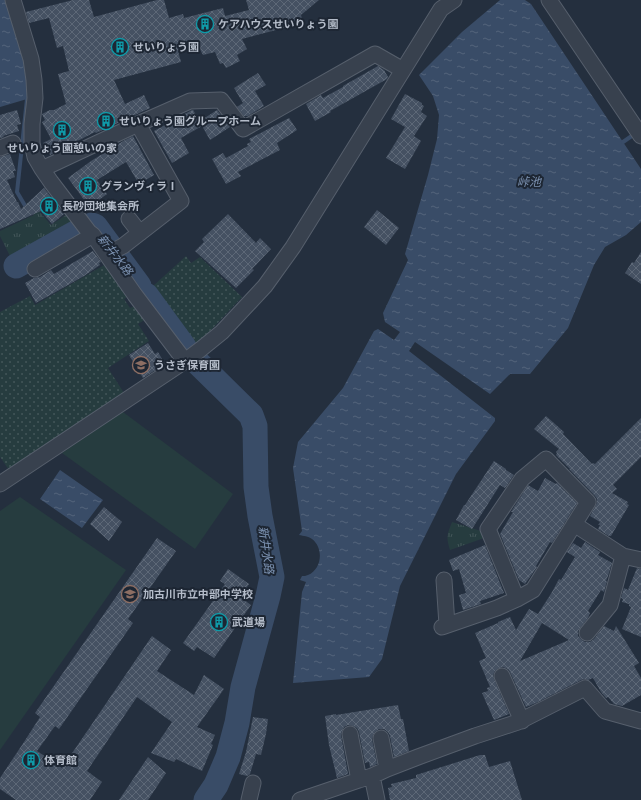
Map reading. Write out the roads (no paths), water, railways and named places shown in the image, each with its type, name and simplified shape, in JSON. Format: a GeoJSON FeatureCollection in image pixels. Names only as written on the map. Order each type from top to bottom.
{"type":"FeatureCollection","features":[{"type":"Feature","properties":{"kind":"street"},"geometry":{"type":"LineString","coordinates":[[13,0],[31,58],[35,98],[32,124],[32,143],[36,157],[42,169],[185,361]]}},
{"type":"Feature","properties":{"kind":"street"},"geometry":{"type":"LineString","coordinates":[[0,484],[185,361],[222,332],[265,286],[293,247],[403,70],[437,5],[454,0]]}},
{"type":"Feature","properties":{"kind":"street"},"geometry":{"type":"LineString","coordinates":[[549,0],[641,136]]}},
{"type":"Feature","properties":{"kind":"street"},"geometry":{"type":"LineString","coordinates":[[42,169],[190,101],[221,100],[243,129],[375,54],[403,70]]}},
{"type":"Feature","properties":{"kind":"street"},"geometry":{"type":"LineString","coordinates":[[119,248],[181,201],[138,124]]}},
{"type":"Feature","properties":{"kind":"street"},"geometry":{"type":"LineString","coordinates":[[129,219],[140,233]]}},
{"type":"Feature","properties":{"kind":"street"},"geometry":{"type":"LineString","coordinates":[[35,269],[88,230]]}},
{"type":"Feature","properties":{"kind":"street"},"geometry":{"type":"LineString","coordinates":[[444,580],[445,626],[497,608],[516,599],[533,590],[588,502],[546,459],[522,479],[488,529],[516,599]]}},
{"type":"Feature","properties":{"kind":"street"},"geometry":{"type":"LineString","coordinates":[[574,524],[623,556],[641,560]]}},
{"type":"Feature","properties":{"kind":"street"},"geometry":{"type":"LineString","coordinates":[[588,633],[616,608],[623,556]]}},
{"type":"Feature","properties":{"kind":"street"},"geometry":{"type":"LineString","coordinates":[[502,676],[522,721]]}},
{"type":"Feature","properties":{"kind":"street"},"geometry":{"type":"LineString","coordinates":[[300,800],[366,778],[468,739],[522,721],[585,688],[605,711],[641,721]]}},
{"type":"Feature","properties":{"kind":"street"},"geometry":{"type":"LineString","coordinates":[[350,734],[366,778],[377,800]]}},
{"type":"Feature","properties":{"kind":"street"},"geometry":{"type":"LineString","coordinates":[[381,738],[387,769]]}},
{"type":"Feature","properties":{"kind":"street"},"geometry":{"type":"LineString","coordinates":[[249,800],[253,783]]}},
{"type":"Feature","properties":{"kind":"water"},"geometry":{"type":"Polygon","coordinates":[[[0,0],[8,0],[28,77],[27,99],[0,107],[0,0]]]}},
{"type":"Feature","properties":{"kind":"water","name":"峠池"},"geometry":{"type":"Polygon","coordinates":[[[500,0],[525,0],[531,4],[641,169],[641,222],[626,235],[605,247],[594,265],[568,328],[530,374],[510,374],[490,394],[415,342],[409,351],[495,418],[495,421],[456,474],[400,586],[382,659],[369,677],[293,683],[302,592],[306,582],[300,580],[302,576],[313,572],[319,563],[320,558],[320,553],[316,543],[309,537],[299,535],[302,531],[293,468],[298,442],[343,388],[374,331],[378,329],[394,340],[400,332],[385,322],[383,313],[408,260],[405,254],[437,139],[439,115],[433,96],[419,75],[462,32],[500,0]]]}},
{"type":"Feature","properties":{"kind":"water"},"geometry":{"type":"Polygon","coordinates":[[[60,470],[103,500],[82,528],[40,499],[60,470]]]}},
{"type":"Feature","properties":{"kind":"waterway"},"geometry":{"type":"LineString","coordinates":[[27,99],[17,192],[27,209]]}},
{"type":"Feature","properties":{"kind":"waterway"},"geometry":{"type":"LineString","coordinates":[[623,142],[636,133]]}},
{"type":"Feature","properties":{"kind":"waterway","name":"新井水路"},"geometry":{"type":"LineString","coordinates":[[92,225],[95,226],[139,286]]}},
{"type":"Feature","properties":{"kind":"waterway","name":"新井水路"},"geometry":{"type":"LineString","coordinates":[[16,266],[79,231]]}},
{"type":"Feature","properties":{"kind":"waterway","name":"新井水路"},"geometry":{"type":"LineString","coordinates":[[146,295],[184,347]]}},
{"type":"Feature","properties":{"kind":"waterway","name":"新井水路"},"geometry":{"type":"LineString","coordinates":[[197,362],[251,415],[255,426],[256,487],[272,577],[243,687],[237,723],[228,757],[216,785],[206,800]]}},
{"type":"Feature","properties":{"kind":"place","name":"ケアハウスせいりょう園"},"geometry":{"type":"Point","coordinates":[205,24]}},
{"type":"Feature","properties":{"kind":"place","name":"せいりょう園"},"geometry":{"type":"Point","coordinates":[120,47]}},
{"type":"Feature","properties":{"kind":"place","name":"せいりょう園グループホーム"},"geometry":{"type":"Point","coordinates":[106,121]}},
{"type":"Feature","properties":{"kind":"place","name":"せいりょう園憩いの家"},"geometry":{"type":"Point","coordinates":[62,130]}},
{"type":"Feature","properties":{"kind":"place","name":"グランヴィラⅠ"},"geometry":{"type":"Point","coordinates":[88,186]}},
{"type":"Feature","properties":{"kind":"place","name":"長砂団地集会所"},"geometry":{"type":"Point","coordinates":[49,206]}},
{"type":"Feature","properties":{"kind":"place","name":"うさぎ保育園"},"geometry":{"type":"Point","coordinates":[141,365]}},
{"type":"Feature","properties":{"kind":"place","name":"加古川市立中部中学校"},"geometry":{"type":"Point","coordinates":[130,594]}},
{"type":"Feature","properties":{"kind":"place","name":"武道場"},"geometry":{"type":"Point","coordinates":[219,622]}},
{"type":"Feature","properties":{"kind":"place","name":"体育館"},"geometry":{"type":"Point","coordinates":[31,760]}}]}
